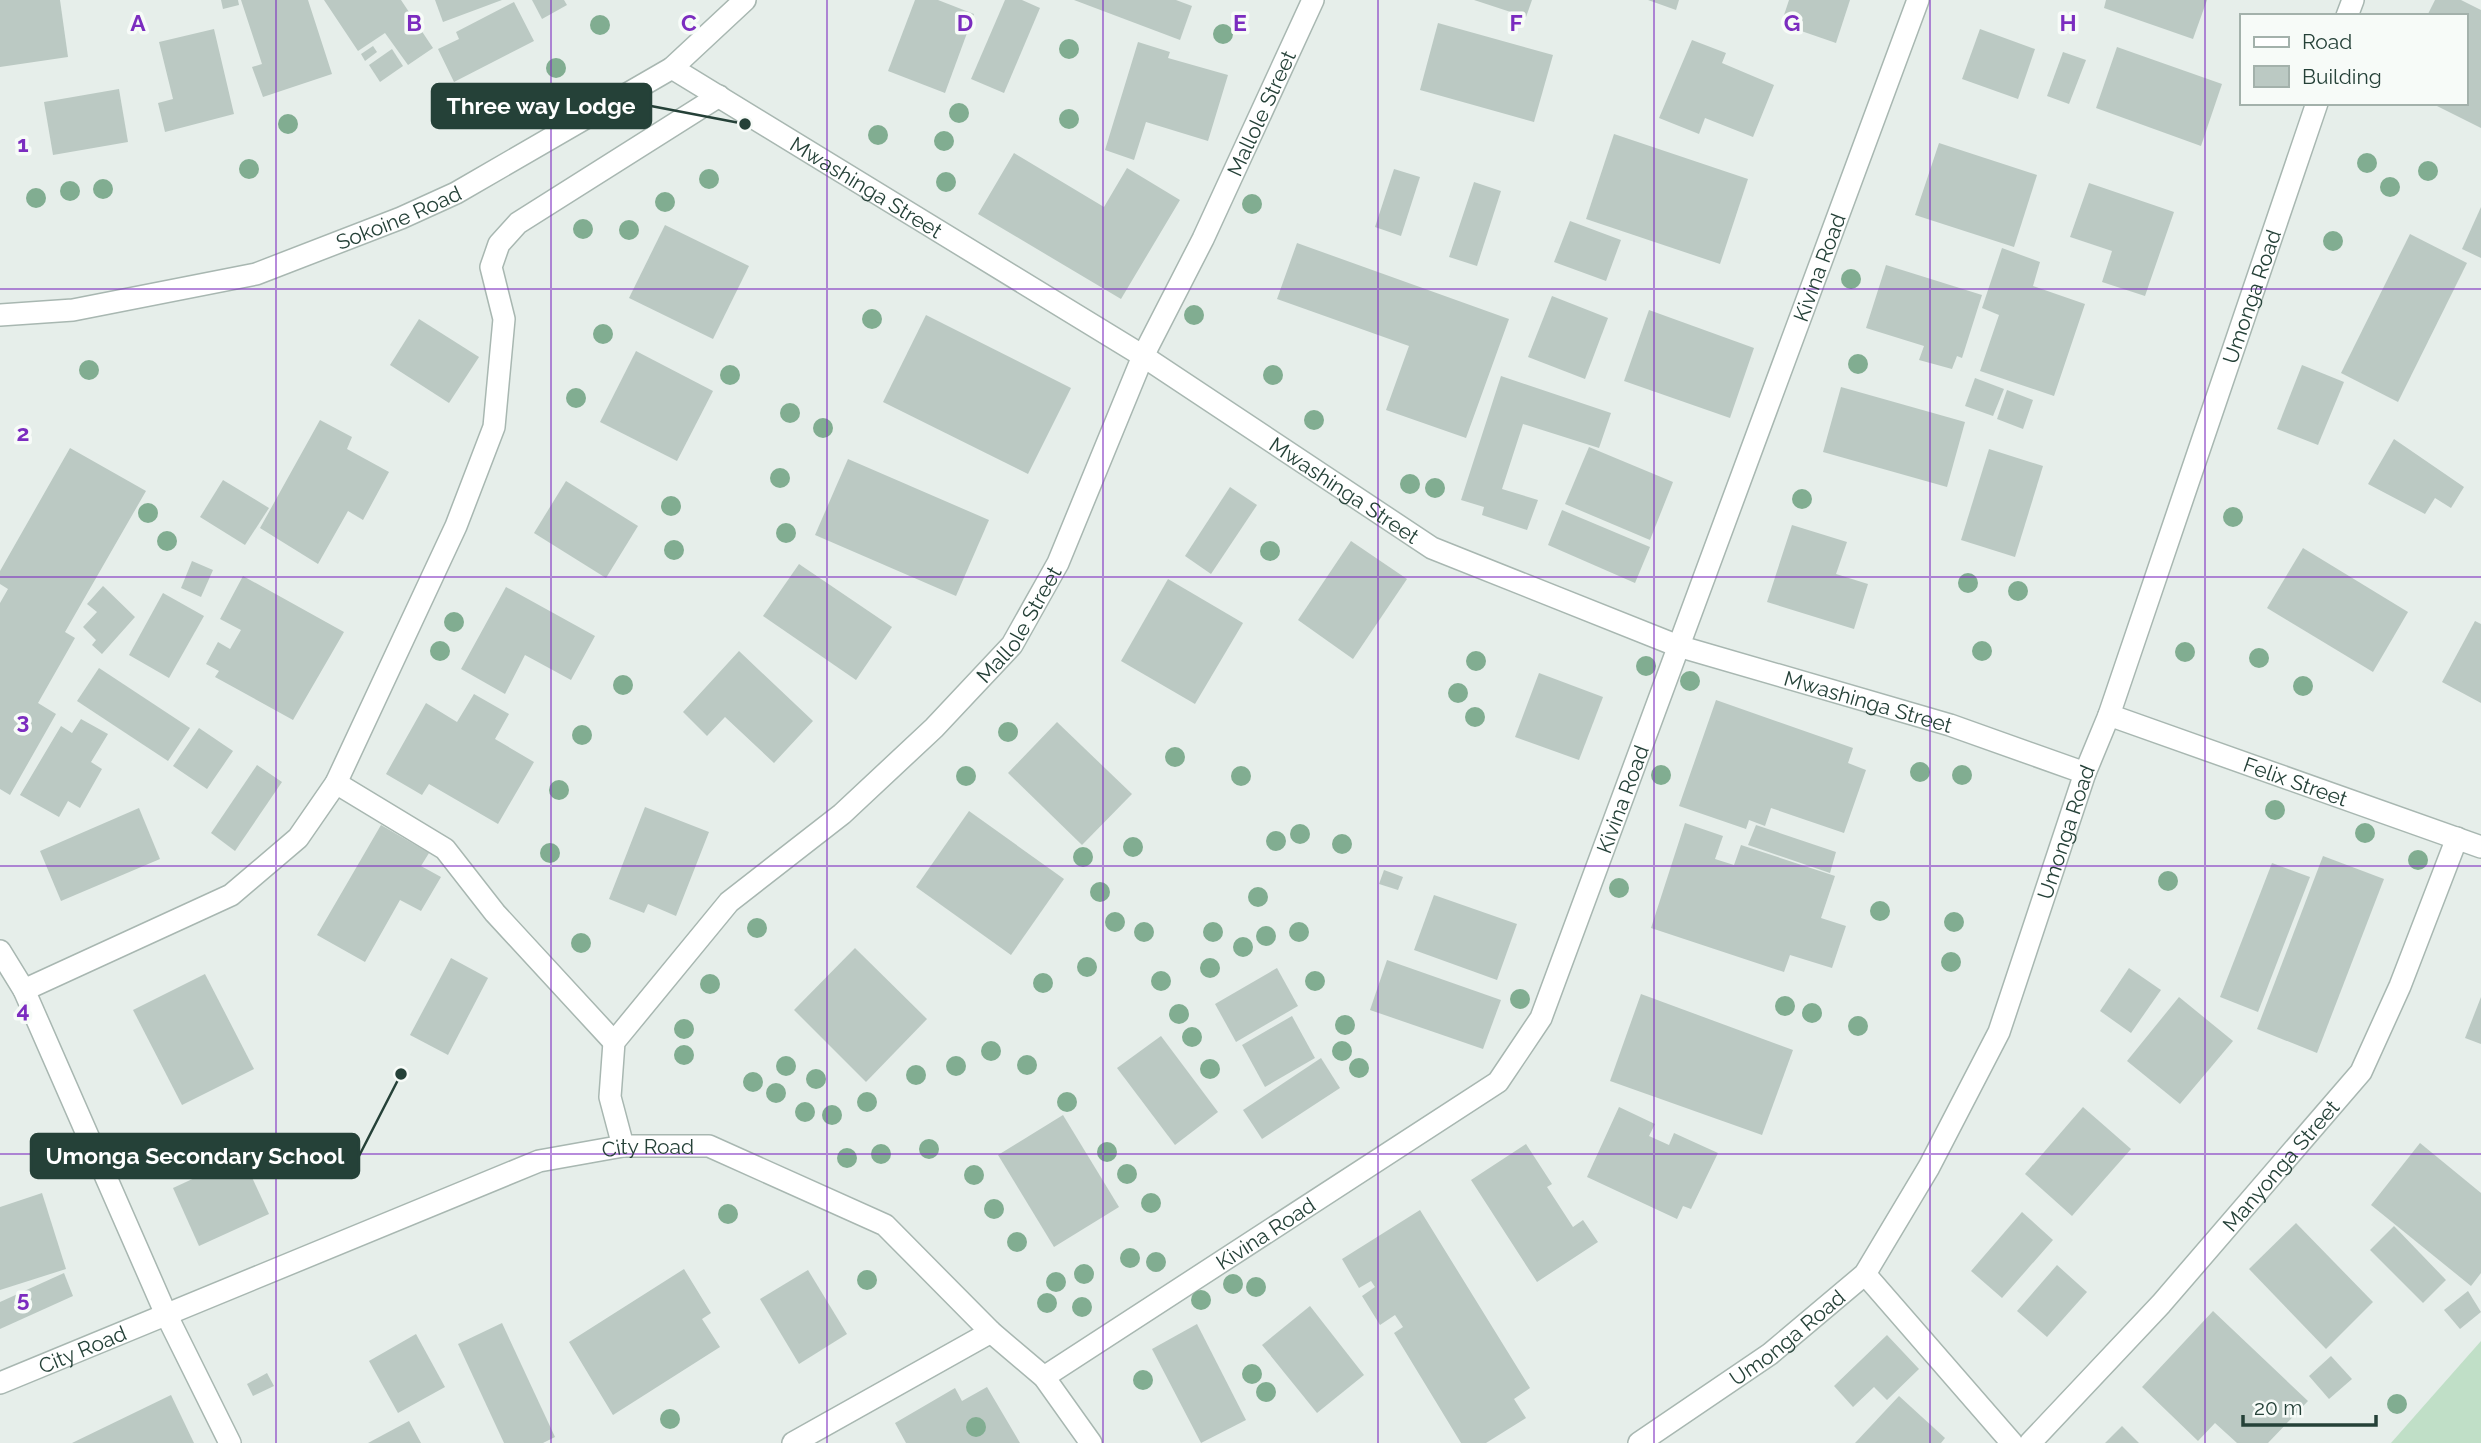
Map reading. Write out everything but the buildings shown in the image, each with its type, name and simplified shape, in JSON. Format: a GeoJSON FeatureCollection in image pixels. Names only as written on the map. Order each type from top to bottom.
{"type":"FeatureCollection","features":[{"type":"Feature","properties":{"kind":"street","name":"Sokoine Road"},"geometry":{"type":"LineString","coordinates":[[0,315],[73,310],[256,274],[401,218],[456,193],[672,68],[745,0]]}},
{"type":"Feature","properties":{"kind":"street","name":"Mallole Street"},"geometry":{"type":"LineString","coordinates":[[614,1042],[729,902],[842,814],[934,728],[1012,645],[1058,564],[1143,356],[1203,239],[1313,0]]}},
{"type":"Feature","properties":{"kind":"street","name":"Kivina Road"},"geometry":{"type":"LineString","coordinates":[[1044,1377],[1498,1082],[1541,1018],[1918,0]]}},
{"type":"Feature","properties":{"kind":"street","name":"Mwashinga Street"},"geometry":{"type":"LineString","coordinates":[[672,68],[1143,356],[1432,548],[1678,646],[1950,725],[2085,774]]}},
{"type":"Feature","properties":{"kind":"street"},"geometry":{"type":"LineString","coordinates":[[24,990],[231,895],[298,838],[336,783],[456,526],[494,427],[504,319],[491,267],[499,244],[518,223],[719,96]]}},
{"type":"Feature","properties":{"kind":"street","name":"Umonga Road"},"geometry":{"type":"LineString","coordinates":[[1639,1443],[1770,1354],[1865,1274],[1929,1167],[1999,1032],[2085,774],[2109,715],[2317,105]]}},
{"type":"Feature","properties":{"kind":"street","name":"Felix Street"},"geometry":{"type":"LineString","coordinates":[[2109,715],[2481,847]]}},
{"type":"Feature","properties":{"kind":"street"},"geometry":{"type":"LineString","coordinates":[[336,783],[445,849],[495,914],[614,1042],[610,1097],[623,1146]]}},
{"type":"Feature","properties":{"kind":"street","name":"Manyonga Street"},"geometry":{"type":"LineString","coordinates":[[2030,1443],[2161,1304],[2361,1072],[2400,986],[2457,838]]}},
{"type":"Feature","properties":{"kind":"street"},"geometry":{"type":"LineString","coordinates":[[0,951],[24,990],[165,1312],[230,1443]]}},
{"type":"Feature","properties":{"kind":"street","name":"City Road"},"geometry":{"type":"LineString","coordinates":[[0,1382],[165,1312],[539,1161],[623,1146],[709,1146],[885,1224],[990,1332],[1044,1377],[1091,1443]]}},
{"type":"Feature","properties":{"kind":"street"},"geometry":{"type":"LineString","coordinates":[[1865,1274],[2012,1443]]}},
{"type":"Feature","properties":{"kind":"street"},"geometry":{"type":"LineString","coordinates":[[793,1443],[990,1332]]}},
{"type":"Feature","properties":{"kind":"green space"},"geometry":{"type":"Polygon","coordinates":[[[2481,1341],[2481,1443],[2391,1443],[2481,1341]]]}},
{"type":"Feature","properties":{"kind":"place","name":"Three way Lodge"},"geometry":{"type":"Point","coordinates":[745,124]}},
{"type":"Feature","properties":{"kind":"place","name":"Umonga Secondary School"},"geometry":{"type":"Point","coordinates":[401,1074]}}]}
